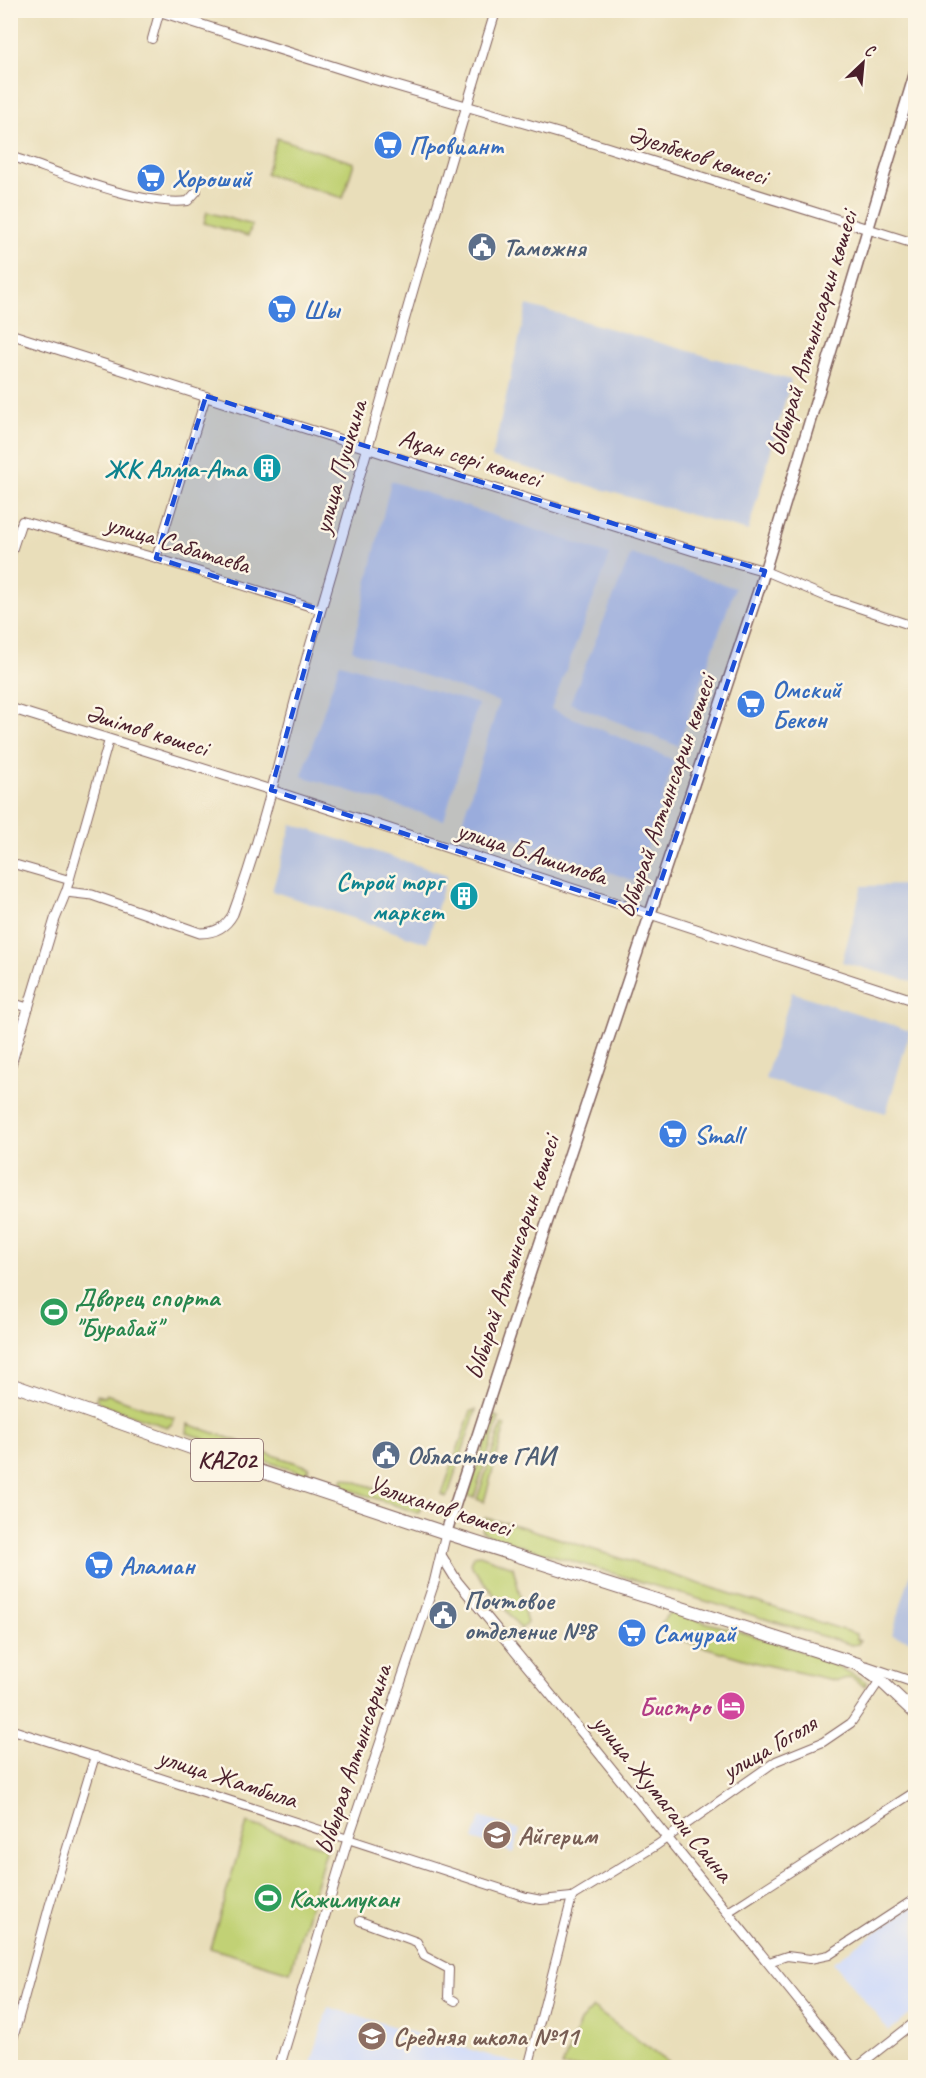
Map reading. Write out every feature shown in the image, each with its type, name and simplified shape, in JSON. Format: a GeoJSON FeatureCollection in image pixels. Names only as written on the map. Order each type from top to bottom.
{"type":"FeatureCollection","features":[{"type":"Feature","properties":{"kind":"highway","name":"Уәлиханов көшесі"},"geometry":{"type":"LineString","coordinates":[[10,1384],[211,1455],[446,1533],[858,1664],[880,1680],[915,1714]]}},
{"type":"Feature","properties":{"kind":"main road","name":"Ыбырай Алтынсарин көшесі"},"geometry":{"type":"LineString","coordinates":[[446,1533],[765,571],[915,70]]}},
{"type":"Feature","properties":{"kind":"street","name":"улица Пушкина"},"geometry":{"type":"LineString","coordinates":[[66,892],[92,895],[194,932],[206,933],[219,930],[225,926],[233,914],[272,790],[367,448],[496,10]]}},
{"type":"Feature","properties":{"kind":"street","name":"Әуелбеков көшесі"},"geometry":{"type":"LineString","coordinates":[[158,11],[468,107],[606,147],[915,244]]}},
{"type":"Feature","properties":{"kind":"street"},"geometry":{"type":"LineString","coordinates":[[152,39],[158,11]]}},
{"type":"Feature","properties":{"kind":"street"},"geometry":{"type":"LineString","coordinates":[[10,156],[106,188],[148,199],[188,201],[197,191]]}},
{"type":"Feature","properties":{"kind":"street","name":"Ақан сері көшесі"},"geometry":{"type":"LineString","coordinates":[[10,334],[367,448],[765,571],[829,598],[915,627]]}},
{"type":"Feature","properties":{"kind":"street"},"geometry":{"type":"LineString","coordinates":[[156,558],[206,396]]}},
{"type":"Feature","properties":{"kind":"street","name":"улица Сабатаева"},"geometry":{"type":"LineString","coordinates":[[10,557],[22,521],[156,558],[321,610]]}},
{"type":"Feature","properties":{"kind":"street","name":"Әшімов көшесі"},"geometry":{"type":"LineString","coordinates":[[10,708],[272,790]]}},
{"type":"Feature","properties":{"kind":"street"},"geometry":{"type":"LineString","coordinates":[[10,1068],[55,919],[66,892],[109,740]]}},
{"type":"Feature","properties":{"kind":"street","name":"улица Б.Ашимова"},"geometry":{"type":"LineString","coordinates":[[272,790],[915,1000]]}},
{"type":"Feature","properties":{"kind":"street"},"geometry":{"type":"LineString","coordinates":[[10,863],[69,880]]}},
{"type":"Feature","properties":{"kind":"street"},"geometry":{"type":"LineString","coordinates":[[10,1002],[28,1008]]}},
{"type":"Feature","properties":{"kind":"street","name":"Ыбырая Алтынсарина"},"geometry":{"type":"LineString","coordinates":[[279,2067],[348,1839],[434,1583],[446,1533]]}},
{"type":"Feature","properties":{"kind":"street","name":"улица Жумагали Саина"},"geometry":{"type":"LineString","coordinates":[[441,1555],[452,1575],[855,2067]]}},
{"type":"Feature","properties":{"kind":"street","name":"Уәлиханов көшесі"},"geometry":{"type":"LineString","coordinates":[[858,1664],[915,1683]]}},
{"type":"Feature","properties":{"kind":"street","name":"улица Гоголя"},"geometry":{"type":"LineString","coordinates":[[572,1897],[657,1845],[776,1761],[823,1743],[851,1723],[880,1680]]}},
{"type":"Feature","properties":{"kind":"street","name":"улица Жамбыла"},"geometry":{"type":"LineString","coordinates":[[10,1729],[526,1897],[541,1900],[572,1897]]}},
{"type":"Feature","properties":{"kind":"street"},"geometry":{"type":"LineString","coordinates":[[10,2050],[51,1899],[95,1756]]}},
{"type":"Feature","properties":{"kind":"street"},"geometry":{"type":"LineString","coordinates":[[728,1912],[915,1791]]}},
{"type":"Feature","properties":{"kind":"street"},"geometry":{"type":"LineString","coordinates":[[528,2067],[572,1897]]}},
{"type":"Feature","properties":{"kind":"street"},"geometry":{"type":"LineString","coordinates":[[769,1962],[787,1956],[810,1959],[829,1955],[915,1898]]}},
{"type":"Feature","properties":{"kind":"street"},"geometry":{"type":"LineString","coordinates":[[360,1921],[417,1942],[424,1956],[449,1969],[448,1997],[455,2001]]}},
{"type":"Feature","properties":{"kind":"street"},"geometry":{"type":"LineString","coordinates":[[855,2067],[915,2021]]}},
{"type":"Feature","properties":{"kind":"street"},"geometry":{"type":"LineString","coordinates":[[10,2064],[19,2067]]}},
{"type":"Feature","properties":{"kind":"highlighted area"},"geometry":{"type":"Polygon","coordinates":[[[206,396],[765,571],[650,914],[271,790],[321,610],[156,558],[206,396]]]}},
{"type":"Feature","properties":{"kind":"shaded area"},"geometry":{"type":"Polygon","coordinates":[[[527,305],[791,380],[748,531],[492,458],[527,305]]]}},
{"type":"Feature","properties":{"kind":"shaded area"},"geometry":{"type":"Polygon","coordinates":[[[391,481],[610,555],[551,709],[674,760],[637,882],[463,819],[499,702],[352,650],[391,481]]]}},
{"type":"Feature","properties":{"kind":"shaded area"},"geometry":{"type":"Polygon","coordinates":[[[631,554],[735,588],[678,746],[570,703],[631,554]]]}},
{"type":"Feature","properties":{"kind":"shaded area"},"geometry":{"type":"Polygon","coordinates":[[[340,663],[478,704],[444,820],[302,776],[340,663]]]}},
{"type":"Feature","properties":{"kind":"shaded area"},"geometry":{"type":"Polygon","coordinates":[[[292,824],[447,875],[427,943],[272,891],[292,824]]]}},
{"type":"Feature","properties":{"kind":"shaded area"},"geometry":{"type":"Polygon","coordinates":[[[915,885],[915,982],[842,962],[862,886],[915,885]]]}},
{"type":"Feature","properties":{"kind":"shaded area"},"geometry":{"type":"Polygon","coordinates":[[[792,992],[910,1031],[886,1113],[765,1079],[792,992]]]}},
{"type":"Feature","properties":{"kind":"shaded area"},"geometry":{"type":"Polygon","coordinates":[[[915,1559],[916,1642],[892,1635],[915,1559]]]}},
{"type":"Feature","properties":{"kind":"shaded area","name":"Айгерим"},"geometry":{"type":"Polygon","coordinates":[[[480,1817],[520,1830],[513,1853],[473,1839],[480,1817]]]}},
{"type":"Feature","properties":{"kind":"shaded area"},"geometry":{"type":"Polygon","coordinates":[[[915,1905],[915,2011],[889,2031],[833,1962],[915,1905]]]}},
{"type":"Feature","properties":{"kind":"shaded area","name":"Средняя школа №11"},"geometry":{"type":"Polygon","coordinates":[[[328,2007],[522,2065],[521,2067],[310,2067],[328,2007]]]}},
{"type":"Feature","properties":{"kind":"green space"},"geometry":{"type":"Polygon","coordinates":[[[277,138],[354,163],[343,198],[266,174],[277,138]]]}},
{"type":"Feature","properties":{"kind":"green space"},"geometry":{"type":"Polygon","coordinates":[[[207,212],[252,225],[248,236],[204,223],[207,212]]]}},
{"type":"Feature","properties":{"kind":"green space"},"geometry":{"type":"Polygon","coordinates":[[[106,1394],[174,1418],[172,1424],[167,1427],[103,1405],[96,1399],[97,1395],[104,1397],[106,1394]]]}},
{"type":"Feature","properties":{"kind":"green space"},"geometry":{"type":"Polygon","coordinates":[[[476,1410],[446,1497],[442,1494],[471,1411],[476,1410]]]}},
{"type":"Feature","properties":{"kind":"green space"},"geometry":{"type":"Polygon","coordinates":[[[494,1415],[499,1418],[474,1498],[468,1496],[494,1415]]]}},
{"type":"Feature","properties":{"kind":"green space"},"geometry":{"type":"Polygon","coordinates":[[[188,1424],[246,1444],[245,1450],[239,1452],[187,1433],[188,1424]]]}},
{"type":"Feature","properties":{"kind":"green space"},"geometry":{"type":"Polygon","coordinates":[[[502,1424],[505,1426],[484,1502],[477,1499],[502,1424]]]}},
{"type":"Feature","properties":{"kind":"green space"},"geometry":{"type":"Polygon","coordinates":[[[257,1450],[309,1467],[307,1473],[256,1458],[257,1450]]]}},
{"type":"Feature","properties":{"kind":"green space"},"geometry":{"type":"Polygon","coordinates":[[[345,1478],[423,1504],[418,1513],[345,1488],[342,1480],[345,1478]]]}},
{"type":"Feature","properties":{"kind":"green space"},"geometry":{"type":"Polygon","coordinates":[[[485,1518],[523,1527],[856,1634],[856,1639],[860,1641],[852,1645],[492,1537],[482,1531],[485,1518]]]}},
{"type":"Feature","properties":{"kind":"green space"},"geometry":{"type":"Polygon","coordinates":[[[477,1554],[513,1567],[527,1623],[521,1629],[473,1568],[471,1563],[474,1555],[477,1554]]]}},
{"type":"Feature","properties":{"kind":"green space"},"geometry":{"type":"Polygon","coordinates":[[[672,1613],[796,1649],[844,1669],[866,1682],[865,1687],[851,1677],[837,1681],[757,1663],[675,1638],[659,1627],[667,1615],[672,1613]]]}},
{"type":"Feature","properties":{"kind":"green space","name":"Кажимукан"},"geometry":{"type":"Polygon","coordinates":[[[247,1823],[327,1848],[290,1972],[210,1948],[247,1823]]]}},
{"type":"Feature","properties":{"kind":"green space"},"geometry":{"type":"Polygon","coordinates":[[[593,2008],[675,2067],[562,2067],[580,2022],[593,2008]]]}},
{"type":"Feature","properties":{"kind":"place","name":"Провиант"},"geometry":{"type":"Point","coordinates":[388,145]}},
{"type":"Feature","properties":{"kind":"place","name":"Хороший"},"geometry":{"type":"Point","coordinates":[151,178]}},
{"type":"Feature","properties":{"kind":"place","name":"Таможня"},"geometry":{"type":"Point","coordinates":[482,247]}},
{"type":"Feature","properties":{"kind":"place","name":"Шы"},"geometry":{"type":"Point","coordinates":[282,309]}},
{"type":"Feature","properties":{"kind":"place","name":"ЖК Алма-Ата"},"geometry":{"type":"Point","coordinates":[267,468]}},
{"type":"Feature","properties":{"kind":"place","name":"Омский Бекон"},"geometry":{"type":"Point","coordinates":[751,704]}},
{"type":"Feature","properties":{"kind":"place","name":"Строй торг маркет"},"geometry":{"type":"Point","coordinates":[464,896]}},
{"type":"Feature","properties":{"kind":"place","name":"Small"},"geometry":{"type":"Point","coordinates":[673,1134]}},
{"type":"Feature","properties":{"kind":"place","name":"Дворец спорта \"Бурабай\""},"geometry":{"type":"Point","coordinates":[54,1312]}},
{"type":"Feature","properties":{"kind":"place","name":"Областное ГАИ"},"geometry":{"type":"Point","coordinates":[386,1455]}},
{"type":"Feature","properties":{"kind":"place","name":"Аламан"},"geometry":{"type":"Point","coordinates":[99,1565]}},
{"type":"Feature","properties":{"kind":"place","name":"Почтовое отделение №8"},"geometry":{"type":"Point","coordinates":[443,1615]}},
{"type":"Feature","properties":{"kind":"place","name":"Самурай"},"geometry":{"type":"Point","coordinates":[632,1633]}},
{"type":"Feature","properties":{"kind":"place","name":"Бистро"},"geometry":{"type":"Point","coordinates":[731,1706]}},
{"type":"Feature","properties":{"kind":"place","name":"Айгерим"},"geometry":{"type":"Point","coordinates":[497,1835]}},
{"type":"Feature","properties":{"kind":"place","name":"Кажимукан"},"geometry":{"type":"Point","coordinates":[268,1898]}},
{"type":"Feature","properties":{"kind":"place","name":"Средняя школа №11"},"geometry":{"type":"Point","coordinates":[372,2036]}}]}
